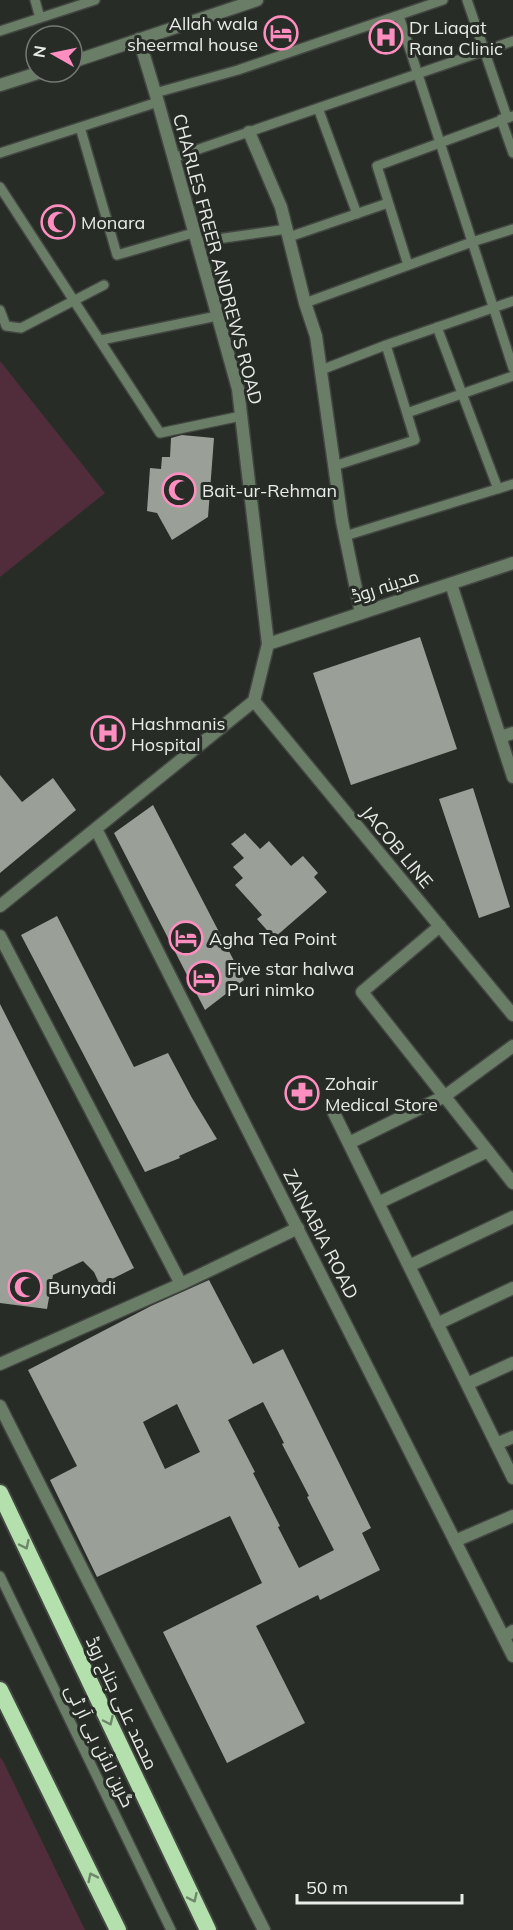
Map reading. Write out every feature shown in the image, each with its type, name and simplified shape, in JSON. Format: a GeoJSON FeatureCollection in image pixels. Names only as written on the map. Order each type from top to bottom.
{"type":"FeatureCollection","features":[{"type":"Feature","properties":{"kind":"highway","name":"محمد علی جناح روڈ"},"geometry":{"type":"LineString","coordinates":[[0,1493],[208,1930]]}},
{"type":"Feature","properties":{"kind":"highway"},"geometry":{"type":"LineString","coordinates":[[0,1691],[118,1930]]}},
{"type":"Feature","properties":{"kind":"street"},"geometry":{"type":"LineString","coordinates":[[84,58],[249,1]]}},
{"type":"Feature","properties":{"kind":"street","name":"CHARLES FREER ANDREWS ROAD"},"geometry":{"type":"LineString","coordinates":[[139,39],[238,389],[268,644],[254,701]]}},
{"type":"Feature","properties":{"kind":"street"},"geometry":{"type":"LineString","coordinates":[[0,85],[24,77]]}},
{"type":"Feature","properties":{"kind":"street"},"geometry":{"type":"LineString","coordinates":[[249,132],[281,207],[305,303],[316,336],[345,536],[361,613]]}},
{"type":"Feature","properties":{"kind":"street","name":"مدینہ روڈ"},"geometry":{"type":"LineString","coordinates":[[268,644],[513,563]]}},
{"type":"Feature","properties":{"kind":"street"},"geometry":{"type":"LineString","coordinates":[[451,584],[513,777]]}},
{"type":"Feature","properties":{"kind":"street"},"geometry":{"type":"LineString","coordinates":[[0,906],[254,701]]}},
{"type":"Feature","properties":{"kind":"street","name":"JACOB LINE"},"geometry":{"type":"LineString","coordinates":[[254,701],[513,1015]]}},
{"type":"Feature","properties":{"kind":"street"},"geometry":{"type":"LineString","coordinates":[[500,737],[513,733]]}},
{"type":"Feature","properties":{"kind":"street","name":"ZAINABIA ROAD"},"geometry":{"type":"LineString","coordinates":[[96,829],[455,1541],[508,1634],[513,1656]]}},
{"type":"Feature","properties":{"kind":"street"},"geometry":{"type":"LineString","coordinates":[[440,926],[362,992],[513,1183]]}},
{"type":"Feature","properties":{"kind":"street"},"geometry":{"type":"LineString","coordinates":[[0,936],[181,1284]]}},
{"type":"Feature","properties":{"kind":"street"},"geometry":{"type":"LineString","coordinates":[[349,1143],[445,1096],[513,1046]]}},
{"type":"Feature","properties":{"kind":"street"},"geometry":{"type":"LineString","coordinates":[[331,1107],[513,1478]]}},
{"type":"Feature","properties":{"kind":"street"},"geometry":{"type":"LineString","coordinates":[[378,1203],[488,1150]]}},
{"type":"Feature","properties":{"kind":"street"},"geometry":{"type":"LineString","coordinates":[[409,1266],[513,1217]]}},
{"type":"Feature","properties":{"kind":"street"},"geometry":{"type":"LineString","coordinates":[[0,1364],[181,1284],[298,1228]]}},
{"type":"Feature","properties":{"kind":"street"},"geometry":{"type":"LineString","coordinates":[[437,1324],[513,1288]]}},
{"type":"Feature","properties":{"kind":"street"},"geometry":{"type":"LineString","coordinates":[[467,1384],[513,1363]]}},
{"type":"Feature","properties":{"kind":"street"},"geometry":{"type":"LineString","coordinates":[[0,1406],[264,1930]]}},
{"type":"Feature","properties":{"kind":"street"},"geometry":{"type":"LineString","coordinates":[[496,1444],[513,1437]]}},
{"type":"Feature","properties":{"kind":"street"},"geometry":{"type":"LineString","coordinates":[[455,1541],[513,1516]]}},
{"type":"Feature","properties":{"kind":"lane"},"geometry":{"type":"LineString","coordinates":[[35,0],[40,18]]}},
{"type":"Feature","properties":{"kind":"lane"},"geometry":{"type":"LineString","coordinates":[[0,31],[95,0]]}},
{"type":"Feature","properties":{"kind":"lane"},"geometry":{"type":"LineString","coordinates":[[0,153],[443,0]]}},
{"type":"Feature","properties":{"kind":"lane"},"geometry":{"type":"LineString","coordinates":[[467,0],[507,117],[513,153]]}},
{"type":"Feature","properties":{"kind":"lane"},"geometry":{"type":"LineString","coordinates":[[399,16],[513,368]]}},
{"type":"Feature","properties":{"kind":"lane"},"geometry":{"type":"LineString","coordinates":[[173,158],[513,41]]}},
{"type":"Feature","properties":{"kind":"lane"},"geometry":{"type":"LineString","coordinates":[[318,108],[357,214]]}},
{"type":"Feature","properties":{"kind":"lane"},"geometry":{"type":"LineString","coordinates":[[408,265],[377,166],[507,117]]}},
{"type":"Feature","properties":{"kind":"lane"},"geometry":{"type":"LineString","coordinates":[[80,127],[117,255],[195,237],[288,233],[388,203]]}},
{"type":"Feature","properties":{"kind":"lane"},"geometry":{"type":"LineString","coordinates":[[0,187],[160,433],[241,416]]}},
{"type":"Feature","properties":{"kind":"lane"},"geometry":{"type":"LineString","coordinates":[[305,303],[513,229]]}},
{"type":"Feature","properties":{"kind":"lane"},"geometry":{"type":"LineString","coordinates":[[0,310],[6,326],[21,328],[104,285]]}},
{"type":"Feature","properties":{"kind":"lane"},"geometry":{"type":"LineString","coordinates":[[321,370],[513,301]]}},
{"type":"Feature","properties":{"kind":"lane"},"geometry":{"type":"LineString","coordinates":[[101,340],[217,316]]}},
{"type":"Feature","properties":{"kind":"lane"},"geometry":{"type":"LineString","coordinates":[[437,327],[498,489]]}},
{"type":"Feature","properties":{"kind":"lane"},"geometry":{"type":"LineString","coordinates":[[334,466],[415,440],[386,345]]}},
{"type":"Feature","properties":{"kind":"lane"},"geometry":{"type":"LineString","coordinates":[[407,413],[513,376]]}},
{"type":"Feature","properties":{"kind":"lane"},"geometry":{"type":"LineString","coordinates":[[345,536],[513,484]]}},
{"type":"Feature","properties":{"kind":"lane","name":"گرین لائن بی آر ٹی"},"geometry":{"type":"LineString","coordinates":[[0,1576],[171,1930]]}},
{"type":"Feature","properties":{"kind":"shaded area"},"geometry":{"type":"Polygon","coordinates":[[[0,361],[105,493],[0,577],[0,361]]]}},
{"type":"Feature","properties":{"kind":"shaded area"},"geometry":{"type":"Polygon","coordinates":[[[0,1757],[3,1761],[85,1930],[0,1930],[0,1757]]]}},
{"type":"Feature","properties":{"kind":"building","name":"Bait-ur-Rehman"},"geometry":{"type":"Polygon","coordinates":[[[182,435],[214,438],[208,517],[172,540],[157,513],[147,511],[150,468],[161,469],[162,457],[170,457],[171,438],[182,435]]]}},
{"type":"Feature","properties":{"kind":"building"},"geometry":{"type":"Polygon","coordinates":[[[420,637],[457,749],[351,785],[313,673],[420,637]]]}},
{"type":"Feature","properties":{"kind":"building"},"geometry":{"type":"Polygon","coordinates":[[[0,775],[22,802],[53,778],[76,810],[0,873],[0,775]]]}},
{"type":"Feature","properties":{"kind":"building"},"geometry":{"type":"Polygon","coordinates":[[[473,788],[510,907],[479,918],[439,799],[473,788]]]}},
{"type":"Feature","properties":{"kind":"building"},"geometry":{"type":"Polygon","coordinates":[[[153,805],[244,980],[205,1010],[114,833],[153,805]]]}},
{"type":"Feature","properties":{"kind":"building"},"geometry":{"type":"Polygon","coordinates":[[[245,833],[260,849],[269,841],[291,866],[303,856],[318,873],[314,877],[327,892],[274,938],[257,919],[262,915],[235,885],[243,878],[233,867],[244,858],[231,844],[245,833]]]}},
{"type":"Feature","properties":{"kind":"building"},"geometry":{"type":"Polygon","coordinates":[[[57,916],[134,1067],[168,1053],[217,1139],[179,1156],[180,1158],[145,1172],[21,935],[57,916]]]}},
{"type":"Feature","properties":{"kind":"building"},"geometry":{"type":"Polygon","coordinates":[[[0,1004],[134,1268],[100,1285],[94,1272],[83,1261],[53,1275],[47,1309],[0,1303],[0,1004]]]}},
{"type":"Feature","properties":{"kind":"building"},"geometry":{"type":"Polygon","coordinates":[[[209,1280],[253,1364],[283,1349],[371,1528],[362,1533],[380,1570],[320,1600],[318,1595],[256,1626],[305,1723],[227,1763],[163,1632],[262,1583],[230,1516],[97,1577],[50,1480],[77,1466],[28,1370],[151,1306],[209,1280]],[[263,1402],[228,1420],[255,1472],[253,1473],[299,1568],[334,1550],[263,1402]],[[177,1404],[143,1422],[165,1469],[200,1452],[177,1404]]]}},
{"type":"Feature","properties":{"kind":"place","name":"Allah wala sheermal house"},"geometry":{"type":"Point","coordinates":[281,33]}},
{"type":"Feature","properties":{"kind":"place","name":"Dr Liaqat Rana Clinic"},"geometry":{"type":"Point","coordinates":[386,37]}},
{"type":"Feature","properties":{"kind":"place","name":"Monara"},"geometry":{"type":"Point","coordinates":[58,222]}},
{"type":"Feature","properties":{"kind":"place","name":"Bait-ur-Rehman"},"geometry":{"type":"Point","coordinates":[179,490]}},
{"type":"Feature","properties":{"kind":"place","name":"Hashmanis Hospital"},"geometry":{"type":"Point","coordinates":[108,733]}},
{"type":"Feature","properties":{"kind":"place","name":"Agha Tea Point"},"geometry":{"type":"Point","coordinates":[186,938]}},
{"type":"Feature","properties":{"kind":"place","name":"Five star halwa Puri nimko"},"geometry":{"type":"Point","coordinates":[204,978]}},
{"type":"Feature","properties":{"kind":"place","name":"Zohair Medical Store"},"geometry":{"type":"Point","coordinates":[302,1093]}},
{"type":"Feature","properties":{"kind":"place","name":"Bunyadi"},"geometry":{"type":"Point","coordinates":[25,1287]}}]}
